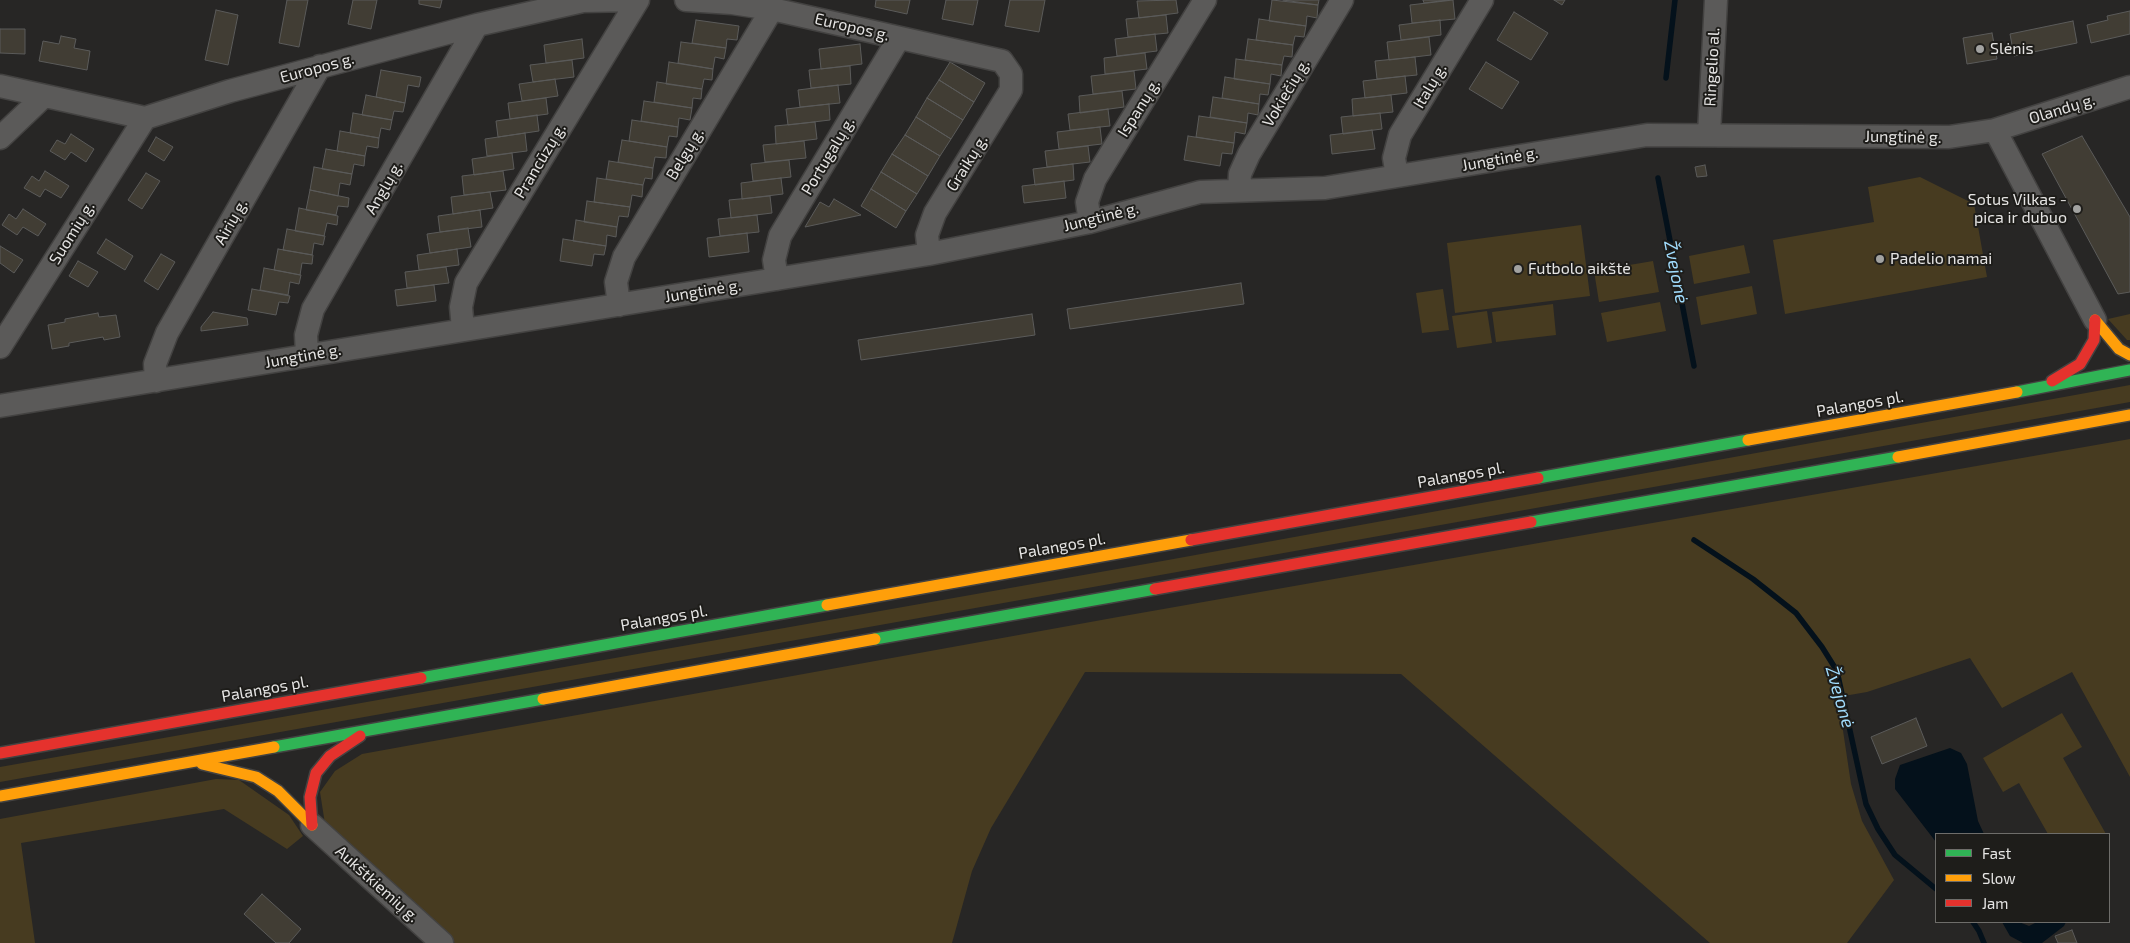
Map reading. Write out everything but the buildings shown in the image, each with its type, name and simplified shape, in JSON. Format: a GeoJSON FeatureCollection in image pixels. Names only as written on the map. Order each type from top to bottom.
{"type":"FeatureCollection","features":[{"type":"Feature","properties":{"kind":"highway"},"geometry":{"type":"LineString","coordinates":[[2095,320],[2106,336],[2119,349],[2130,355]]}},
{"type":"Feature","properties":{"kind":"highway"},"geometry":{"type":"LineString","coordinates":[[2043,387],[2080,364],[2094,340],[2095,320]]}},
{"type":"Feature","properties":{"kind":"highway","name":"Palangos pl."},"geometry":{"type":"LineString","coordinates":[[0,753],[2130,370]]}},
{"type":"Feature","properties":{"kind":"highway"},"geometry":{"type":"LineString","coordinates":[[0,796],[2130,415]]}},
{"type":"Feature","properties":{"kind":"highway"},"geometry":{"type":"LineString","coordinates":[[312,825],[310,797],[316,773],[330,756],[369,730]]}},
{"type":"Feature","properties":{"kind":"highway"},"geometry":{"type":"LineString","coordinates":[[193,762],[256,777],[278,791],[312,825]]}},
{"type":"Feature","properties":{"kind":"street","name":"Europos g."},"geometry":{"type":"LineString","coordinates":[[0,86],[145,118],[230,91],[477,25],[583,1],[637,0]]}},
{"type":"Feature","properties":{"kind":"street","name":"Prancūzų g."},"geometry":{"type":"LineString","coordinates":[[463,329],[462,307],[466,282],[637,0]]}},
{"type":"Feature","properties":{"kind":"street","name":"Europos g."},"geometry":{"type":"LineString","coordinates":[[686,0],[732,3],[772,9],[1002,61],[1011,74]]}},
{"type":"Feature","properties":{"kind":"street","name":"Ispanų g."},"geometry":{"type":"LineString","coordinates":[[1090,222],[1087,202],[1095,179],[1205,0]]}},
{"type":"Feature","properties":{"kind":"street","name":"Vokiečių g."},"geometry":{"type":"LineString","coordinates":[[1239,190],[1240,174],[1249,154],[1342,0]]}},
{"type":"Feature","properties":{"kind":"street","name":"Italų g."},"geometry":{"type":"LineString","coordinates":[[1397,176],[1394,158],[1400,135],[1482,0]]}},
{"type":"Feature","properties":{"kind":"street","name":"Ringelio al."},"geometry":{"type":"LineString","coordinates":[[1709,134],[1716,0]]}},
{"type":"Feature","properties":{"kind":"street","name":"Belgų g."},"geometry":{"type":"LineString","coordinates":[[619,305],[616,282],[624,257],[772,9]]}},
{"type":"Feature","properties":{"kind":"street","name":"Anglų g."},"geometry":{"type":"LineString","coordinates":[[307,355],[306,335],[313,310],[477,25]]}},
{"type":"Feature","properties":{"kind":"street","name":"Portugalų g."},"geometry":{"type":"LineString","coordinates":[[777,279],[774,260],[780,236],[899,38]]}},
{"type":"Feature","properties":{"kind":"street","name":"Airių g."},"geometry":{"type":"LineString","coordinates":[[156,382],[155,364],[167,334],[320,66]]}},
{"type":"Feature","properties":{"kind":"street","name":"Graikų g."},"geometry":{"type":"LineString","coordinates":[[929,254],[927,236],[935,213],[1012,90],[1011,74]]}},
{"type":"Feature","properties":{"kind":"street","name":"Olandų g."},"geometry":{"type":"LineString","coordinates":[[1995,130],[2128,93]]}},
{"type":"Feature","properties":{"kind":"street"},"geometry":{"type":"LineString","coordinates":[[0,138],[43,97]]}},
{"type":"Feature","properties":{"kind":"street","name":"Suomių g."},"geometry":{"type":"LineString","coordinates":[[0,347],[145,118]]}},
{"type":"Feature","properties":{"kind":"street","name":"Jungtinė g."},"geometry":{"type":"LineString","coordinates":[[0,406],[156,382],[463,329],[929,254],[1090,222],[1200,192],[1326,188],[1647,134],[1949,138],[1995,130]]}},
{"type":"Feature","properties":{"kind":"street"},"geometry":{"type":"LineString","coordinates":[[1995,130],[2095,320]]}},
{"type":"Feature","properties":{"kind":"street","name":"Aukštkiemių g."},"geometry":{"type":"LineString","coordinates":[[312,825],[442,943]]}},
{"type":"Feature","properties":{"kind":"shaded area","name":"Padelio namai"},"geometry":{"type":"Polygon","coordinates":[[[1920,177],[1974,204],[1987,277],[1785,314],[1773,240],[1874,222],[1868,187],[1920,177]]]}},
{"type":"Feature","properties":{"kind":"shaded area","name":"Futbolo aikštė"},"geometry":{"type":"Polygon","coordinates":[[[1581,225],[1590,296],[1455,313],[1447,243],[1581,225]]]}},
{"type":"Feature","properties":{"kind":"shaded area"},"geometry":{"type":"Polygon","coordinates":[[[1744,245],[1750,273],[1694,284],[1689,256],[1744,245]]]}},
{"type":"Feature","properties":{"kind":"shaded area"},"geometry":{"type":"Polygon","coordinates":[[[1653,261],[1659,292],[1599,302],[1594,271],[1653,261]]]}},
{"type":"Feature","properties":{"kind":"shaded area"},"geometry":{"type":"Polygon","coordinates":[[[1752,286],[1757,314],[1701,325],[1696,297],[1752,286]]]}},
{"type":"Feature","properties":{"kind":"shaded area"},"geometry":{"type":"Polygon","coordinates":[[[1443,289],[1449,330],[1422,333],[1416,293],[1443,289]]]}},
{"type":"Feature","properties":{"kind":"shaded area"},"geometry":{"type":"Polygon","coordinates":[[[1660,302],[1666,331],[1607,342],[1601,313],[1660,302]]]}},
{"type":"Feature","properties":{"kind":"shaded area"},"geometry":{"type":"Polygon","coordinates":[[[1553,304],[1556,335],[1496,342],[1492,312],[1553,304]]]}},
{"type":"Feature","properties":{"kind":"shaded area"},"geometry":{"type":"Polygon","coordinates":[[[1487,311],[1492,343],[1457,348],[1452,316],[1487,311]]]}},
{"type":"Feature","properties":{"kind":"shaded area"},"geometry":{"type":"Polygon","coordinates":[[[2130,314],[2130,340],[2127,340],[2108,319],[2130,314]]]}},
{"type":"Feature","properties":{"kind":"shaded area"},"geometry":{"type":"Polygon","coordinates":[[[2130,385],[2130,402],[0,782],[0,767],[1168,560],[2130,385]]]}},
{"type":"Feature","properties":{"kind":"shaded area"},"geometry":{"type":"Polygon","coordinates":[[[2130,439],[2130,777],[2072,672],[2002,708],[1970,658],[1867,692],[1838,697],[1851,784],[1862,821],[1894,880],[1847,943],[1710,943],[1401,674],[1085,672],[991,828],[972,871],[952,943],[455,943],[325,824],[320,792],[335,771],[362,754],[1118,617],[2130,439]]]}},
{"type":"Feature","properties":{"kind":"shaded area"},"geometry":{"type":"Polygon","coordinates":[[[2062,713],[2082,747],[2063,758],[2105,833],[2047,833],[2019,783],[2003,792],[1983,758],[2062,713]]]}},
{"type":"Feature","properties":{"kind":"shaded area"},"geometry":{"type":"Polygon","coordinates":[[[216,779],[239,780],[289,815],[303,836],[287,849],[224,809],[21,843],[35,943],[0,943],[0,819],[216,779]]]}},
{"type":"Feature","properties":{"kind":"water"},"geometry":{"type":"Polygon","coordinates":[[[1950,748],[1961,753],[1967,764],[1978,821],[1984,833],[1935,833],[1935,841],[1895,789],[1895,779],[1900,765],[1950,748]]]}},
{"type":"Feature","properties":{"kind":"water"},"geometry":{"type":"Polygon","coordinates":[[[2003,923],[2022,923],[2029,926],[2035,923],[2066,923],[2042,943],[2023,943],[2010,936],[2003,923]]]}},
{"type":"Feature","properties":{"kind":"waterway","name":"Žvejonė"},"geometry":{"type":"LineString","coordinates":[[1666,78],[1675,0]]}},
{"type":"Feature","properties":{"kind":"waterway","name":"Žvejonė"},"geometry":{"type":"LineString","coordinates":[[1658,178],[1694,366]]}},
{"type":"Feature","properties":{"kind":"waterway","name":"Žvejonė"},"geometry":{"type":"LineString","coordinates":[[1694,540],[1753,579],[1796,613],[1822,647],[1837,671],[1866,804],[1878,829],[1895,855],[1935,888]]}},
{"type":"Feature","properties":{"kind":"waterway","name":"Žvejonė"},"geometry":{"type":"LineString","coordinates":[[1974,923],[1984,943]]}},
{"type":"Feature","properties":{"kind":"traffic: fast"},"geometry":{"type":"LineString","coordinates":[[2017,392],[2130,370]]}},
{"type":"Feature","properties":{"kind":"traffic: fast"},"geometry":{"type":"LineString","coordinates":[[1538,478],[1748,440]]}},
{"type":"Feature","properties":{"kind":"traffic: fast"},"geometry":{"type":"LineString","coordinates":[[1531,522],[1898,457]]}},
{"type":"Feature","properties":{"kind":"traffic: fast"},"geometry":{"type":"LineString","coordinates":[[875,639],[1155,589]]}},
{"type":"Feature","properties":{"kind":"traffic: fast"},"geometry":{"type":"LineString","coordinates":[[421,678],[827,605]]}},
{"type":"Feature","properties":{"kind":"traffic: fast"},"geometry":{"type":"LineString","coordinates":[[274,747],[543,699]]}},
{"type":"Feature","properties":{"kind":"traffic: slow"},"geometry":{"type":"LineString","coordinates":[[2095,320],[2119,349],[2130,355]]}},
{"type":"Feature","properties":{"kind":"traffic: slow"},"geometry":{"type":"LineString","coordinates":[[1748,440],[2017,392]]}},
{"type":"Feature","properties":{"kind":"traffic: slow"},"geometry":{"type":"LineString","coordinates":[[1898,457],[2130,415]]}},
{"type":"Feature","properties":{"kind":"traffic: slow"},"geometry":{"type":"LineString","coordinates":[[827,605],[1191,540]]}},
{"type":"Feature","properties":{"kind":"traffic: slow"},"geometry":{"type":"LineString","coordinates":[[543,699],[875,639]]}},
{"type":"Feature","properties":{"kind":"traffic: slow"},"geometry":{"type":"LineString","coordinates":[[0,796],[274,747]]}},
{"type":"Feature","properties":{"kind":"traffic: slow"},"geometry":{"type":"LineString","coordinates":[[202,764],[256,777],[278,791],[312,825]]}},
{"type":"Feature","properties":{"kind":"traffic: jam"},"geometry":{"type":"LineString","coordinates":[[2052,381],[2080,364],[2094,340],[2095,320]]}},
{"type":"Feature","properties":{"kind":"traffic: jam"},"geometry":{"type":"LineString","coordinates":[[1191,540],[1538,478]]}},
{"type":"Feature","properties":{"kind":"traffic: jam"},"geometry":{"type":"LineString","coordinates":[[1155,589],[1531,522]]}},
{"type":"Feature","properties":{"kind":"traffic: jam"},"geometry":{"type":"LineString","coordinates":[[0,753],[421,678]]}},
{"type":"Feature","properties":{"kind":"traffic: jam"},"geometry":{"type":"LineString","coordinates":[[312,825],[310,797],[316,773],[330,756],[360,736]]}},
{"type":"Feature","properties":{"kind":"place","name":"Slėnis"},"geometry":{"type":"Point","coordinates":[1980,49]}},
{"type":"Feature","properties":{"kind":"place","name":"Sotus Vilkas - pica ir dubuo"},"geometry":{"type":"Point","coordinates":[2077,209]}},
{"type":"Feature","properties":{"kind":"place","name":"Padelio namai"},"geometry":{"type":"Point","coordinates":[1880,259]}},
{"type":"Feature","properties":{"kind":"place","name":"Futbolo aikštė"},"geometry":{"type":"Point","coordinates":[1518,269]}}]}
